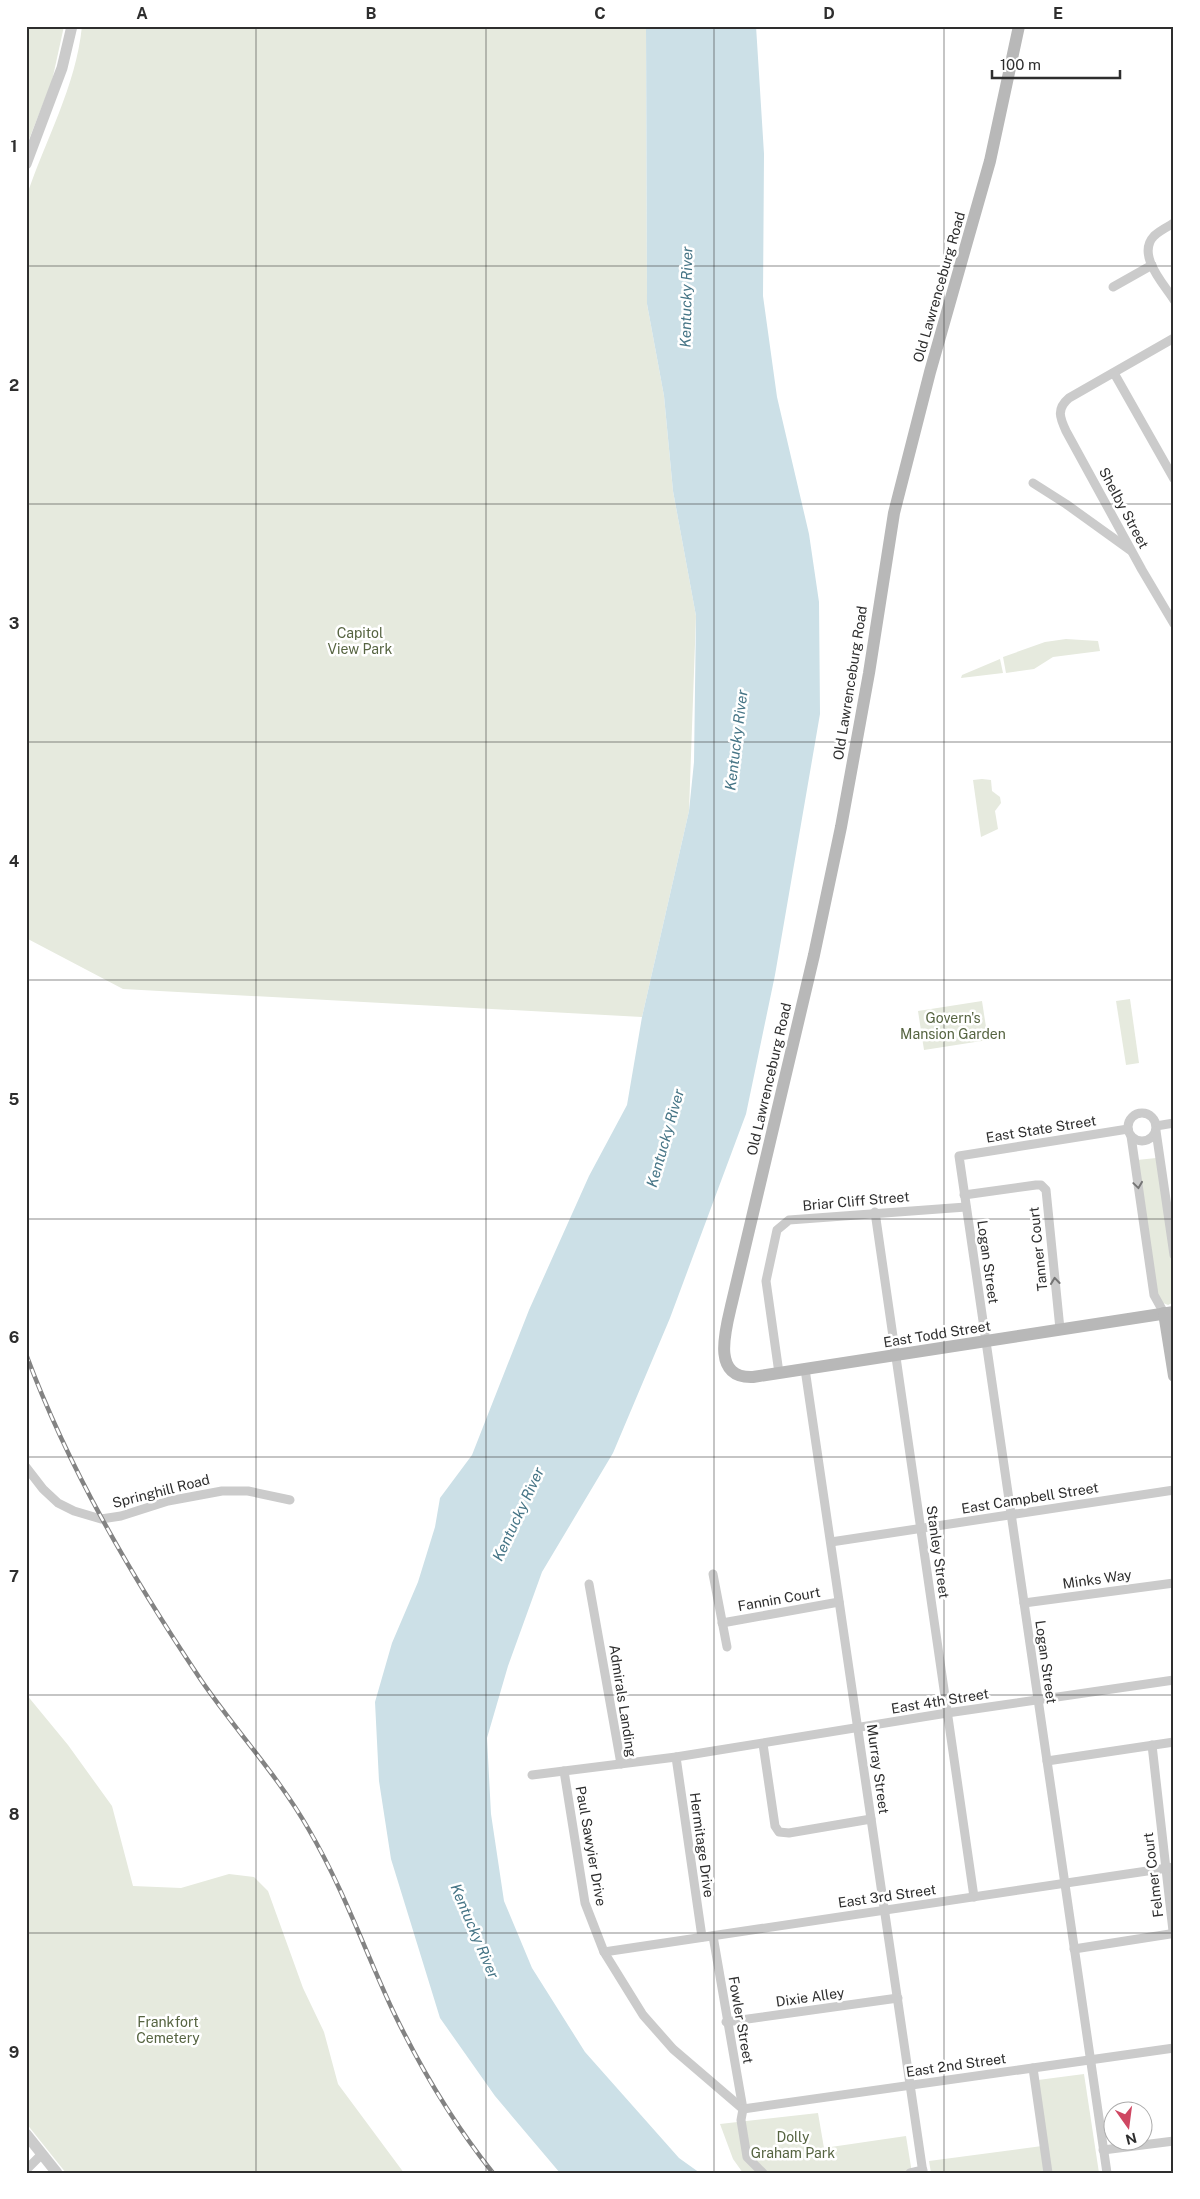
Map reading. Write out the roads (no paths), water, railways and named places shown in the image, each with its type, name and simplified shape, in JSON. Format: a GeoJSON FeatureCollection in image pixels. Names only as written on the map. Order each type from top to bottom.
{"type":"FeatureCollection","features":[{"type":"Feature","properties":{"kind":"main road","name":"Old Lawrenceburg Road"},"geometry":{"type":"LineString","coordinates":[[724,1348],[732,1302],[814,955],[841,827],[869,673],[894,513],[932,363],[990,161],[1019,26]]}},
{"type":"Feature","properties":{"kind":"main road","name":"East Todd Street"},"geometry":{"type":"LineString","coordinates":[[724,1348],[726,1361],[734,1374],[742,1377],[896,1356],[1169,1312]]}},
{"type":"Feature","properties":{"kind":"main road"},"geometry":{"type":"LineString","coordinates":[[1169,1312],[1174,1376]]}},
{"type":"Feature","properties":{"kind":"street"},"geometry":{"type":"LineString","coordinates":[[26,164],[62,68],[72,26]]}},
{"type":"Feature","properties":{"kind":"street"},"geometry":{"type":"LineString","coordinates":[[1174,224],[1151,239],[1148,251],[1152,265],[1174,300]]}},
{"type":"Feature","properties":{"kind":"street"},"geometry":{"type":"LineString","coordinates":[[1113,287],[1152,265]]}},
{"type":"Feature","properties":{"kind":"street"},"geometry":{"type":"LineString","coordinates":[[1174,338],[1114,373],[1174,479]]}},
{"type":"Feature","properties":{"kind":"street","name":"Shelby Street"},"geometry":{"type":"LineString","coordinates":[[1114,373],[1064,402],[1060,414],[1066,431],[1174,624]]}},
{"type":"Feature","properties":{"kind":"street"},"geometry":{"type":"LineString","coordinates":[[1033,483],[1066,504],[1132,552]]}},
{"type":"Feature","properties":{"kind":"street"},"geometry":{"type":"LineString","coordinates":[[1169,1312],[1154,1295],[1129,1133],[1130,1119],[1141,1113],[1152,1117],[1156,1128],[1174,1255]]}},
{"type":"Feature","properties":{"kind":"street"},"geometry":{"type":"LineString","coordinates":[[1129,1133],[1142,1142],[1151,1138],[1156,1128],[1171,1124]]}},
{"type":"Feature","properties":{"kind":"street","name":"East State Street"},"geometry":{"type":"LineString","coordinates":[[959,1156],[1129,1133]]}},
{"type":"Feature","properties":{"kind":"street","name":"Logan Street"},"geometry":{"type":"LineString","coordinates":[[959,1156],[1102,2137]]}},
{"type":"Feature","properties":{"kind":"street","name":"Tanner Court"},"geometry":{"type":"LineString","coordinates":[[964,1195],[1036,1185],[1041,1185],[1046,1190],[1060,1329]]}},
{"type":"Feature","properties":{"kind":"street","name":"Briar Cliff Street"},"geometry":{"type":"LineString","coordinates":[[780,1373],[766,1281],[777,1230],[789,1220],[875,1212],[966,1207]]}},
{"type":"Feature","properties":{"kind":"street","name":"Stanley Street"},"geometry":{"type":"LineString","coordinates":[[875,1212],[974,1897]]}},
{"type":"Feature","properties":{"kind":"street","name":"Murray Street"},"geometry":{"type":"LineString","coordinates":[[805,1369],[923,2171]]}},
{"type":"Feature","properties":{"kind":"street","name":"Springhill Road"},"geometry":{"type":"LineString","coordinates":[[26,1467],[43,1489],[58,1503],[101,1519],[121,1516],[168,1501],[222,1491],[248,1492],[290,1500]]}},
{"type":"Feature","properties":{"kind":"street","name":"East Campbell Street"},"geometry":{"type":"LineString","coordinates":[[830,1542],[1174,1490]]}},
{"type":"Feature","properties":{"kind":"street","name":"Fannin Court"},"geometry":{"type":"LineString","coordinates":[[713,1574],[727,1647]]}},
{"type":"Feature","properties":{"kind":"street","name":"Minks Way"},"geometry":{"type":"LineString","coordinates":[[1024,1603],[1174,1583]]}},
{"type":"Feature","properties":{"kind":"street","name":"Admirals Landing"},"geometry":{"type":"LineString","coordinates":[[532,1775],[621,1764],[589,1584]]}},
{"type":"Feature","properties":{"kind":"street","name":"Fannin Court"},"geometry":{"type":"LineString","coordinates":[[722,1622],[839,1602]]}},
{"type":"Feature","properties":{"kind":"street","name":"East 4th Street"},"geometry":{"type":"LineString","coordinates":[[621,1764],[763,1744],[858,1727],[1174,1680]]}},
{"type":"Feature","properties":{"kind":"street"},"geometry":{"type":"LineString","coordinates":[[1047,1761],[1174,1742]]}},
{"type":"Feature","properties":{"kind":"street"},"geometry":{"type":"LineString","coordinates":[[763,1744],[775,1826],[779,1832],[789,1833],[871,1819]]}},
{"type":"Feature","properties":{"kind":"street","name":"Felmer Court"},"geometry":{"type":"LineString","coordinates":[[1074,1950],[1170,1934],[1173,1926],[1170,1868],[1152,1745]]}},
{"type":"Feature","properties":{"kind":"street","name":"Hermitage Drive"},"geometry":{"type":"LineString","coordinates":[[676,1757],[702,1937]]}},
{"type":"Feature","properties":{"kind":"street","name":"Paul Sawyier Drive"},"geometry":{"type":"LineString","coordinates":[[564,1771],[585,1903],[604,1952],[643,2015],[673,2049],[743,2109]]}},
{"type":"Feature","properties":{"kind":"street","name":"East 3rd Street"},"geometry":{"type":"LineString","coordinates":[[604,1952],[1170,1868]]}},
{"type":"Feature","properties":{"kind":"street","name":"Fowler Street"},"geometry":{"type":"LineString","coordinates":[[713,1936],[726,2022],[743,2109],[741,2120],[747,2157],[763,2173]]}},
{"type":"Feature","properties":{"kind":"street","name":"Dixie Alley"},"geometry":{"type":"LineString","coordinates":[[726,2022],[898,1998]]}},
{"type":"Feature","properties":{"kind":"street","name":"East 2nd Street"},"geometry":{"type":"LineString","coordinates":[[743,2109],[1174,2048]]}},
{"type":"Feature","properties":{"kind":"street"},"geometry":{"type":"LineString","coordinates":[[1033,2068],[1048,2173]]}},
{"type":"Feature","properties":{"kind":"street"},"geometry":{"type":"LineString","coordinates":[[26,2134],[57,2173]]}},
{"type":"Feature","properties":{"kind":"street"},"geometry":{"type":"LineString","coordinates":[[1152,2144],[1174,2141]]}},
{"type":"Feature","properties":{"kind":"street","name":"Logan Street"},"geometry":{"type":"LineString","coordinates":[[1104,2152],[1107,2173]]}},
{"type":"Feature","properties":{"kind":"street"},"geometry":{"type":"LineString","coordinates":[[26,2170],[42,2154]]}},
{"type":"Feature","properties":{"kind":"street"},"geometry":{"type":"LineString","coordinates":[[910,2173],[923,2171]]}},
{"type":"Feature","properties":{"kind":"water","name":"Kentucky River"},"geometry":{"type":"Polygon","coordinates":[[[646,26],[756,26],[764,154],[763,296],[777,397],[809,534],[819,602],[820,714],[775,975],[746,1114],[670,1318],[613,1453],[542,1572],[508,1666],[487,1738],[491,1814],[504,1901],[532,1968],[585,2052],[679,2158],[700,2173],[560,2173],[495,2096],[440,2018],[391,1859],[379,1781],[375,1702],[392,1643],[418,1582],[435,1527],[440,1498],[472,1455],[529,1310],[589,1176],[627,1105],[642,1017],[689,811],[694,762],[696,616],[673,491],[664,396],[647,304],[646,26]]]}},
{"type":"Feature","properties":{"kind":"railway"},"geometry":{"type":"LineString","coordinates":[[26,1354],[62,1439],[104,1522],[175,1641],[214,1699],[284,1791],[309,1830],[333,1874],[393,2011],[415,2054],[438,2095],[464,2135],[493,2173]]}},
{"type":"Feature","properties":{"kind":"park label","name":"Capitol View Park"},"geometry":{"type":"Point","coordinates":[360,642]}},
{"type":"Feature","properties":{"kind":"park label","name":"Govern's Mansion Garden"},"geometry":{"type":"Point","coordinates":[953,1026]}},
{"type":"Feature","properties":{"kind":"park label","name":"Frankfort Cemetery"},"geometry":{"type":"Point","coordinates":[168,2030]}},
{"type":"Feature","properties":{"kind":"park label","name":"Dolly Graham Park"},"geometry":{"type":"Point","coordinates":[793,2146]}}]}
